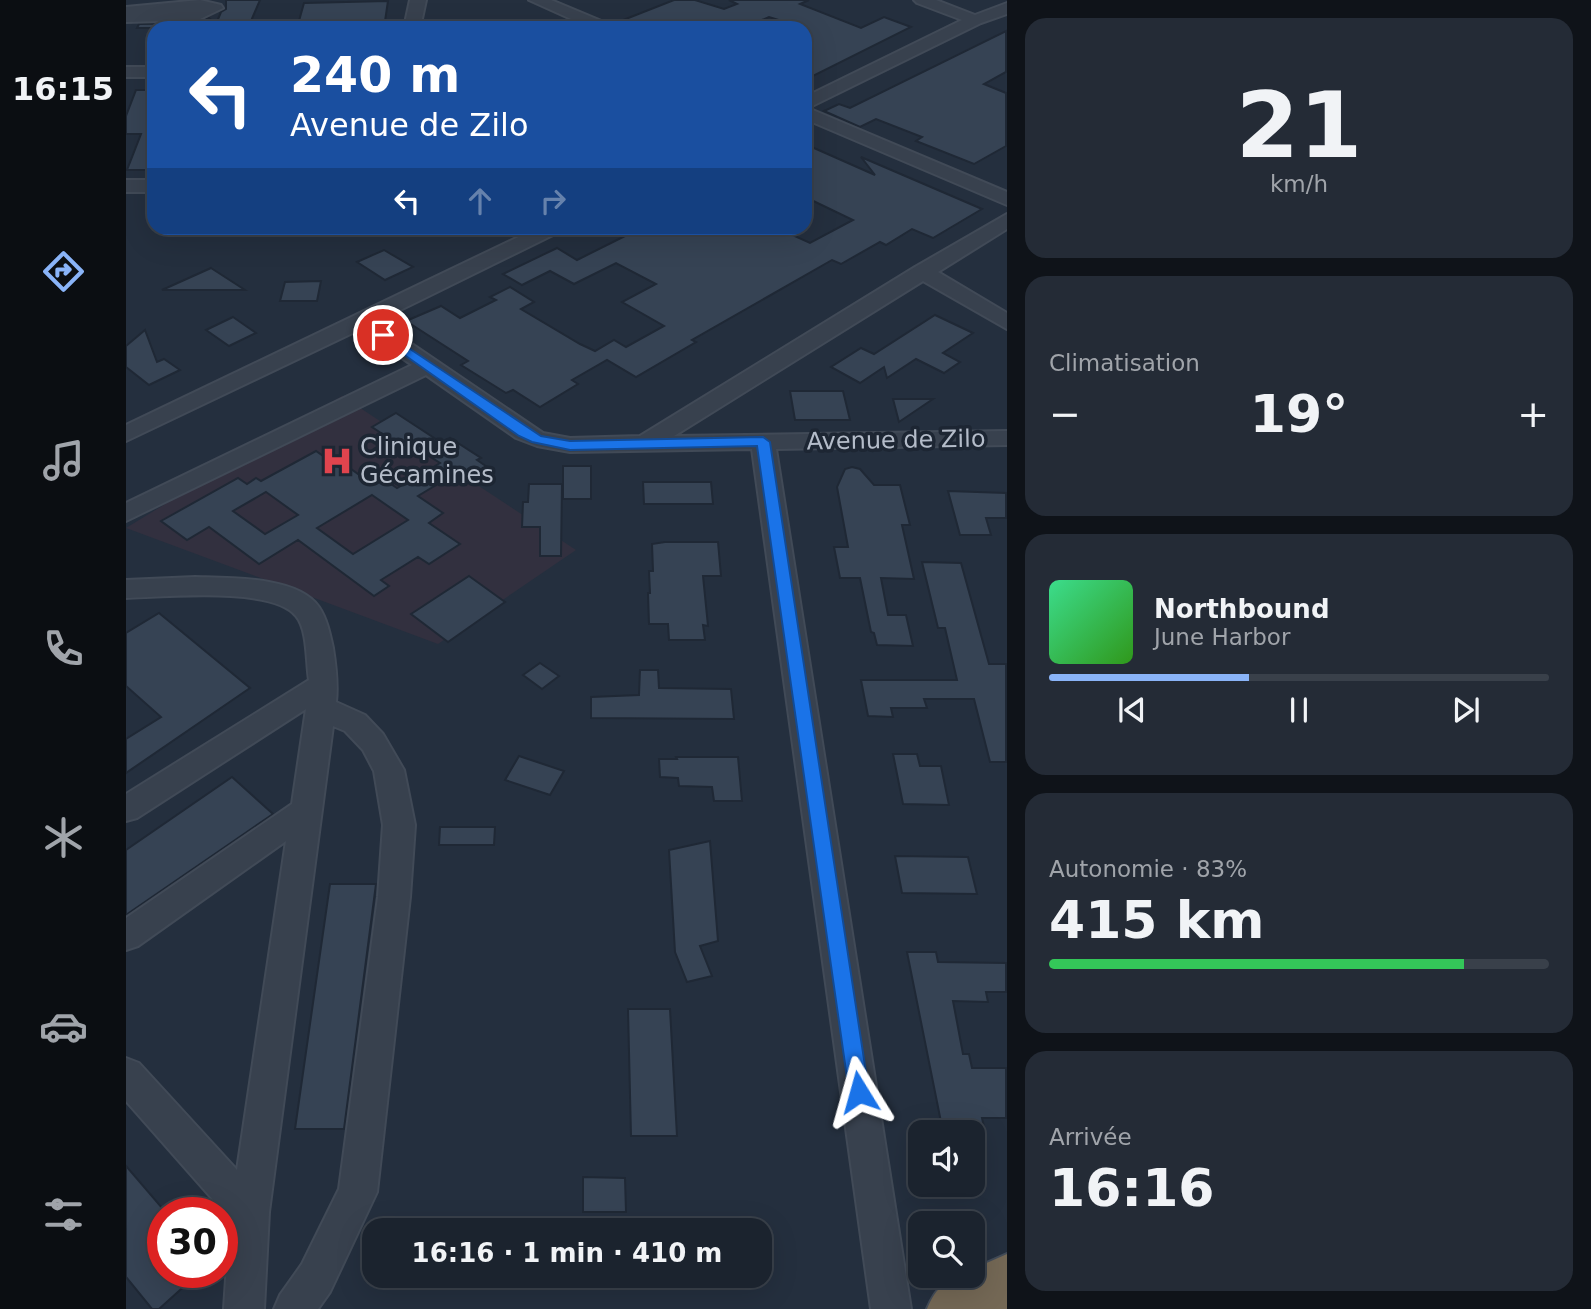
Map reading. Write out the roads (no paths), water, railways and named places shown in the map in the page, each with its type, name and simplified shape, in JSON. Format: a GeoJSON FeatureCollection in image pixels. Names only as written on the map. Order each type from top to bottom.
{"type":"FeatureCollection","features":[{"type":"Feature","properties":{"kind":"highway"},"geometry":{"type":"LineString","coordinates":[[955,1309],[1006,1281]]}},
{"type":"Feature","properties":{"kind":"street"},"geometry":{"type":"LineString","coordinates":[[414,21],[418,0]]}},
{"type":"Feature","properties":{"kind":"street"},"geometry":{"type":"LineString","coordinates":[[537,0],[588,21]]}},
{"type":"Feature","properties":{"kind":"street"},"geometry":{"type":"LineString","coordinates":[[922,0],[975,20]]}},
{"type":"Feature","properties":{"kind":"street"},"geometry":{"type":"LineString","coordinates":[[812,101],[975,20],[1006,8]]}},
{"type":"Feature","properties":{"kind":"street"},"geometry":{"type":"LineString","coordinates":[[126,72],[147,72]]}},
{"type":"Feature","properties":{"kind":"street"},"geometry":{"type":"LineString","coordinates":[[812,116],[1006,198]]}},
{"type":"Feature","properties":{"kind":"street"},"geometry":{"type":"LineString","coordinates":[[126,186],[147,186]]}},
{"type":"Feature","properties":{"kind":"street"},"geometry":{"type":"LineString","coordinates":[[644,444],[1006,220]]}},
{"type":"Feature","properties":{"kind":"street"},"geometry":{"type":"LineString","coordinates":[[126,434],[532,235]]}},
{"type":"Feature","properties":{"kind":"street"},"geometry":{"type":"LineString","coordinates":[[922,271],[1006,323]]}},
{"type":"Feature","properties":{"kind":"street","name":"Avenue de Zilo"},"geometry":{"type":"LineString","coordinates":[[361,319],[524,433],[537,439],[570,445],[1006,438]]}},
{"type":"Feature","properties":{"kind":"street"},"geometry":{"type":"LineString","coordinates":[[126,513],[427,366]]}},
{"type":"Feature","properties":{"kind":"street"},"geometry":{"type":"LineString","coordinates":[[763,442],[891,1309]]}},
{"type":"Feature","properties":{"kind":"street"},"geometry":{"type":"LineString","coordinates":[[126,589],[254,588],[286,594],[306,608],[312,618],[322,696],[250,1212],[244,1309]]}},
{"type":"Feature","properties":{"kind":"street"},"geometry":{"type":"LineString","coordinates":[[126,808],[322,696]]}},
{"type":"Feature","properties":{"kind":"street"},"geometry":{"type":"LineString","coordinates":[[294,1309],[316,1278],[358,1192],[394,897],[400,825],[389,770],[373,742],[322,696]]}},
{"type":"Feature","properties":{"kind":"street"},"geometry":{"type":"LineString","coordinates":[[126,936],[308,809]]}},
{"type":"Feature","properties":{"kind":"street"},"geometry":{"type":"LineString","coordinates":[[126,1075],[250,1212]]}},
{"type":"Feature","properties":{"kind":"place","name":"Clinique Gécamines"},"geometry":{"type":"Point","coordinates":[337,461]}}]}
